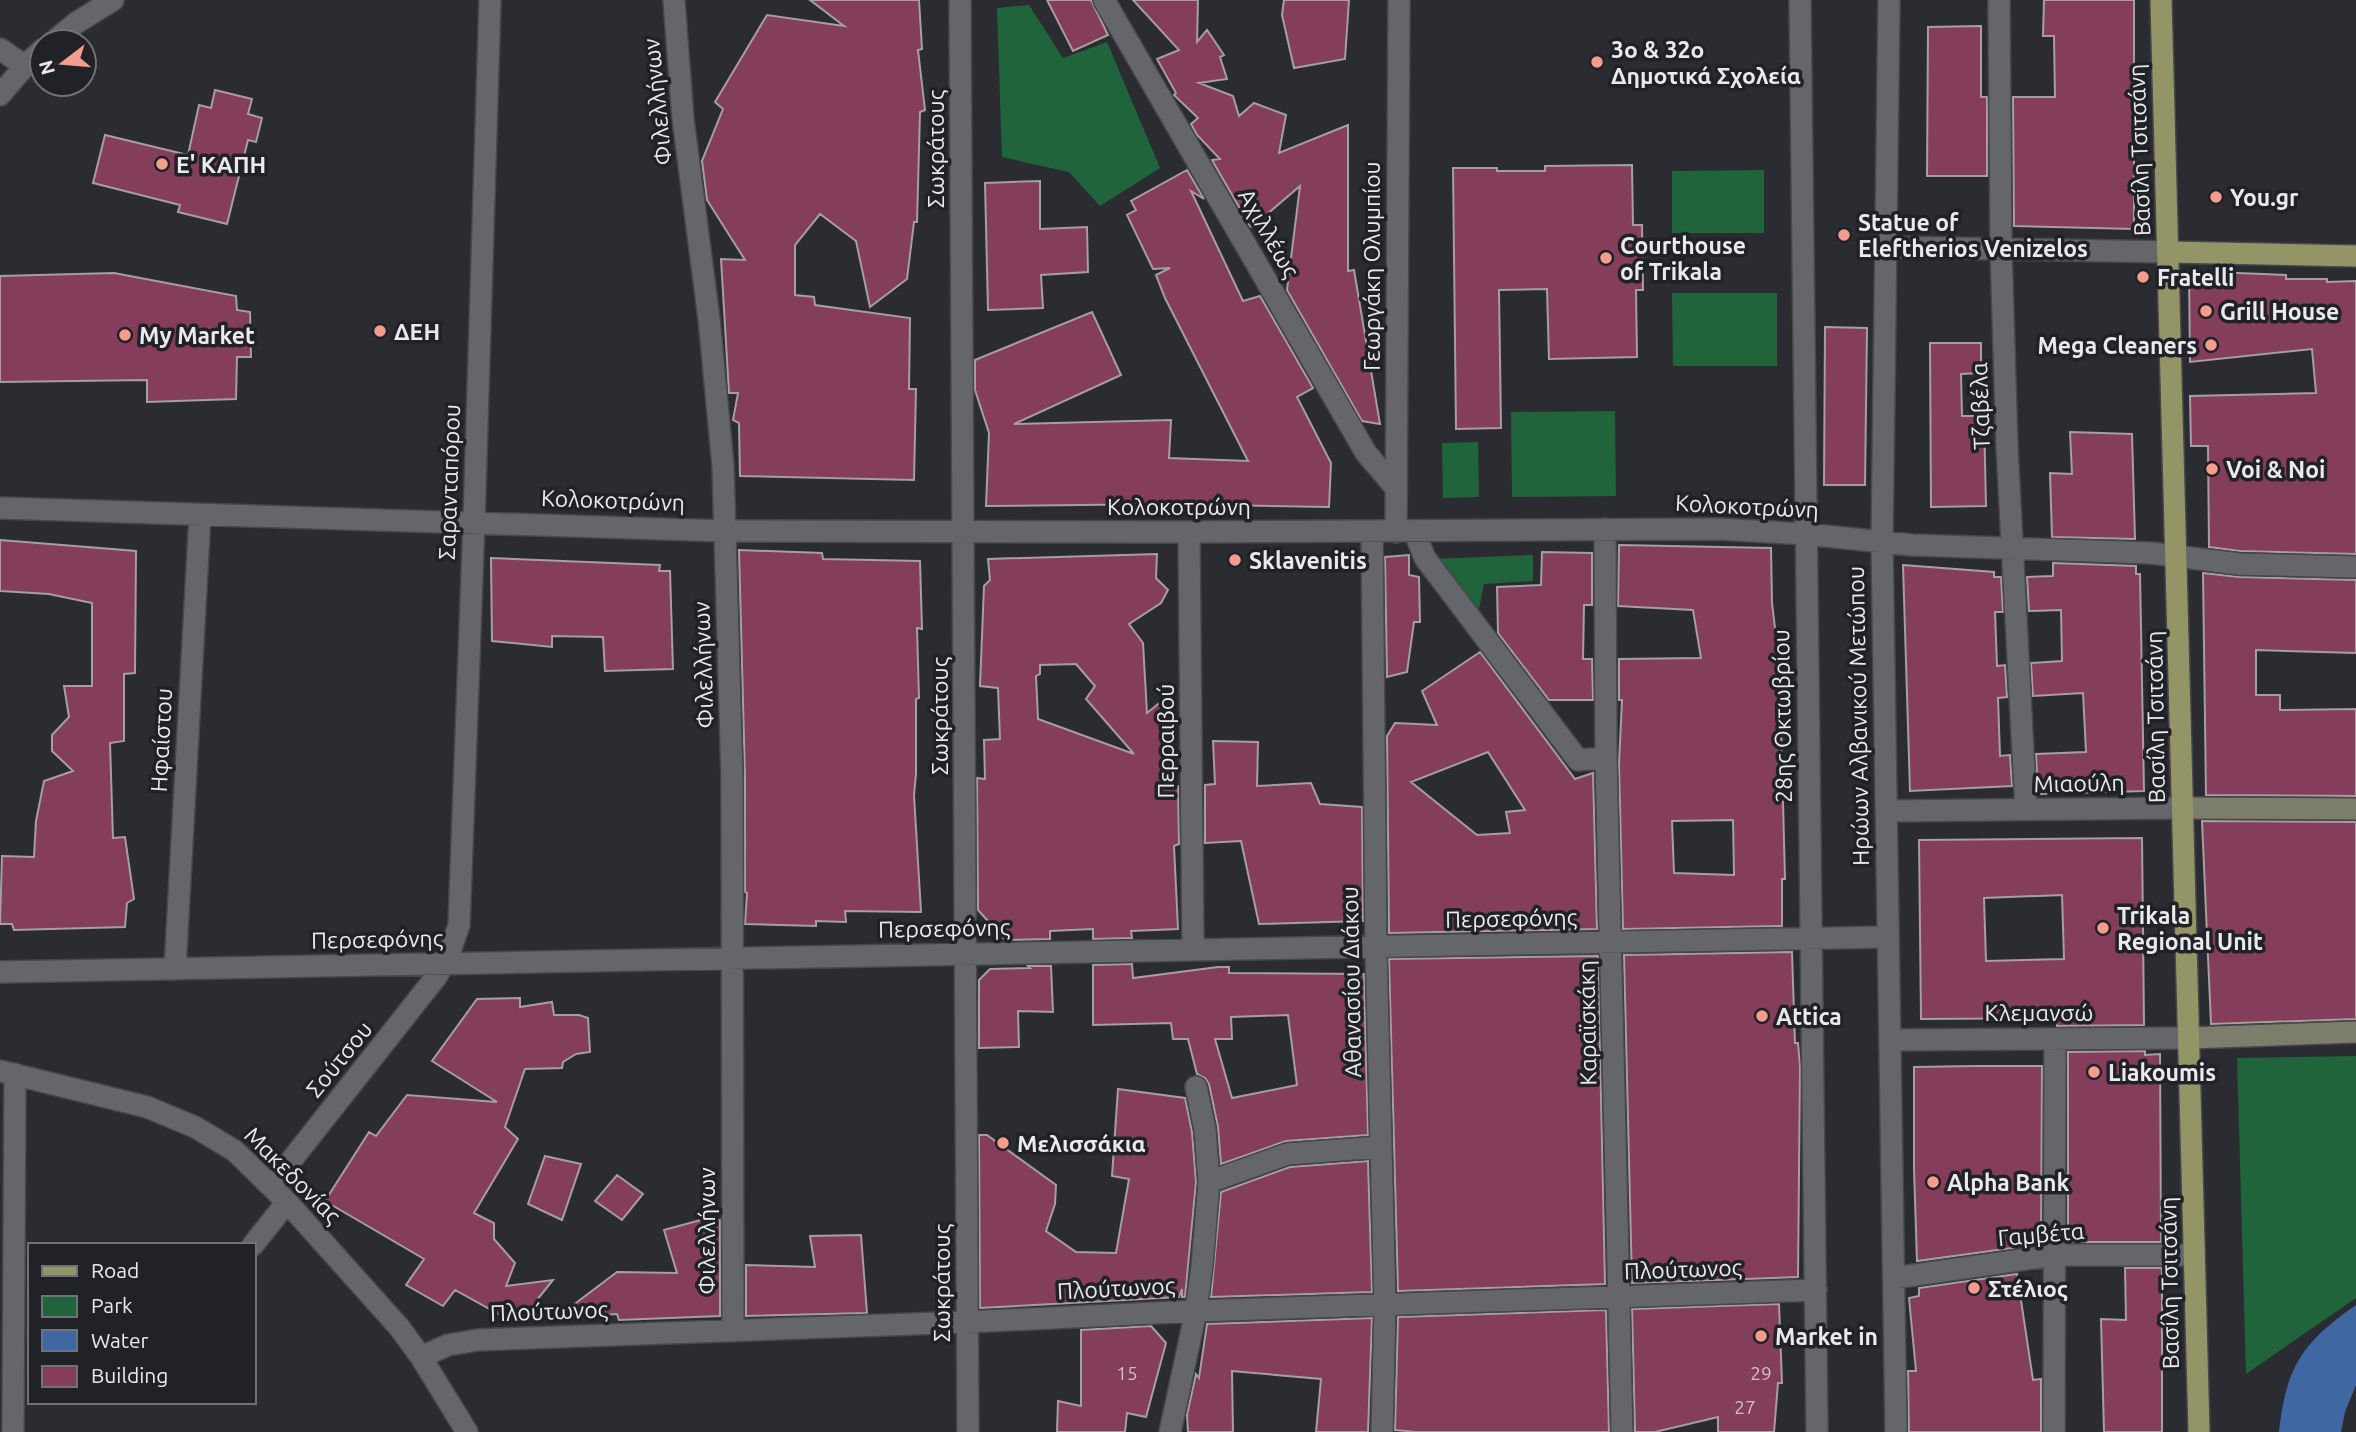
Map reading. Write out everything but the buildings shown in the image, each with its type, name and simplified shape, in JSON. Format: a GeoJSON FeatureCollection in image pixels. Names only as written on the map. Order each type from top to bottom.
{"type":"FeatureCollection","features":[{"type":"Feature","properties":{"kind":"main road","name":"Βασίλη Τσιτσάνη"},"geometry":{"type":"LineString","coordinates":[[2161,0],[2199,1432]]}},
{"type":"Feature","properties":{"kind":"main road"},"geometry":{"type":"LineString","coordinates":[[2168,252],[2356,257]]}},
{"type":"Feature","properties":{"kind":"street"},"geometry":{"type":"LineString","coordinates":[[70,28],[113,0]]}},
{"type":"Feature","properties":{"kind":"street","name":"Σαρανταπόρου"},"geometry":{"type":"LineString","coordinates":[[445,964],[453,946],[459,919],[490,0]]}},
{"type":"Feature","properties":{"kind":"street","name":"Φιλελλήνων"},"geometry":{"type":"LineString","coordinates":[[674,0],[683,119],[720,421],[725,531],[732,777],[733,1331]]}},
{"type":"Feature","properties":{"kind":"street","name":"Σωκράτους"},"geometry":{"type":"LineString","coordinates":[[960,0],[968,1432]]}},
{"type":"Feature","properties":{"kind":"street","name":"Αχιλλέως"},"geometry":{"type":"LineString","coordinates":[[1104,0],[1366,453],[1395,487]]}},
{"type":"Feature","properties":{"kind":"street","name":"Γεωργάκη Ολυμπίου"},"geometry":{"type":"LineString","coordinates":[[1399,0],[1395,487],[1405,531]]}},
{"type":"Feature","properties":{"kind":"street","name":"28ης Οκτωβρίου"},"geometry":{"type":"LineString","coordinates":[[1800,0],[1817,1432]]}},
{"type":"Feature","properties":{"kind":"street","name":"Ηρώων Αλβανικού Μετώπου"},"geometry":{"type":"LineString","coordinates":[[1889,0],[1882,542],[1896,1432]]}},
{"type":"Feature","properties":{"kind":"street","name":"Τζαβέλα"},"geometry":{"type":"LineString","coordinates":[[1999,0],[2001,249],[2026,809]]}},
{"type":"Feature","properties":{"kind":"street"},"geometry":{"type":"LineString","coordinates":[[0,49],[25,66]]}},
{"type":"Feature","properties":{"kind":"street"},"geometry":{"type":"LineString","coordinates":[[0,95],[28,63]]}},
{"type":"Feature","properties":{"kind":"street"},"geometry":{"type":"LineString","coordinates":[[1886,247],[2168,252]]}},
{"type":"Feature","properties":{"kind":"street","name":"Κολοκοτρώνη"},"geometry":{"type":"LineString","coordinates":[[0,508],[725,531],[1372,532],[1717,529],[1882,542],[2151,553],[2239,564],[2356,566]]}},
{"type":"Feature","properties":{"kind":"street","name":"Ηφαίστου"},"geometry":{"type":"LineString","coordinates":[[175,969],[200,515]]}},
{"type":"Feature","properties":{"kind":"street","name":"Καραϊσκάκη"},"geometry":{"type":"LineString","coordinates":[[1605,529],[1606,758],[1622,1432]]}},
{"type":"Feature","properties":{"kind":"street"},"geometry":{"type":"LineString","coordinates":[[1405,531],[1578,760],[1606,758]]}},
{"type":"Feature","properties":{"kind":"street","name":"Περραιβού"},"geometry":{"type":"LineString","coordinates":[[1189,532],[1192,950]]}},
{"type":"Feature","properties":{"kind":"street","name":"Αθανασίου Διάκου"},"geometry":{"type":"LineString","coordinates":[[1372,532],[1376,947],[1384,1306],[1382,1432]]}},
{"type":"Feature","properties":{"kind":"street","name":"Μιαούλη"},"geometry":{"type":"LineString","coordinates":[[1886,811],[2356,809]]}},
{"type":"Feature","properties":{"kind":"street","name":"Περσεφόνης"},"geometry":{"type":"LineString","coordinates":[[0,972],[1888,937]]}},
{"type":"Feature","properties":{"kind":"street","name":"Σούτσου"},"geometry":{"type":"LineString","coordinates":[[271,1186],[390,1038],[445,964]]}},
{"type":"Feature","properties":{"kind":"street"},"geometry":{"type":"LineString","coordinates":[[2189,1038],[2356,1032]]}},
{"type":"Feature","properties":{"kind":"street"},"geometry":{"type":"LineString","coordinates":[[2054,1432],[2055,1038]]}},
{"type":"Feature","properties":{"kind":"street","name":"Κλεμανσώ"},"geometry":{"type":"LineString","coordinates":[[1890,1040],[2189,1038]]}},
{"type":"Feature","properties":{"kind":"street"},"geometry":{"type":"LineString","coordinates":[[8,1073],[7,1327],[13,1432]]}},
{"type":"Feature","properties":{"kind":"street","name":"Μακεδονίας"},"geometry":{"type":"LineString","coordinates":[[8,1073],[134,1103],[169,1115],[225,1144],[271,1186],[399,1327],[421,1357],[467,1432]]}},
{"type":"Feature","properties":{"kind":"street"},"geometry":{"type":"LineString","coordinates":[[1170,1432],[1196,1311],[1209,1182],[1205,1129],[1196,1087]]}},
{"type":"Feature","properties":{"kind":"street"},"geometry":{"type":"LineString","coordinates":[[1209,1182],[1287,1154],[1381,1147]]}},
{"type":"Feature","properties":{"kind":"street"},"geometry":{"type":"LineString","coordinates":[[255,1243],[286,1202]]}},
{"type":"Feature","properties":{"kind":"street","name":"Γαμβέτα"},"geometry":{"type":"LineString","coordinates":[[1894,1278],[2055,1255],[2194,1255]]}},
{"type":"Feature","properties":{"kind":"street","name":"Πλούτωνος"},"geometry":{"type":"LineString","coordinates":[[421,1357],[448,1345],[477,1340],[1196,1311],[1816,1290]]}},
{"type":"Feature","properties":{"kind":"green space"},"geometry":{"type":"Polygon","coordinates":[[[1029,5],[1063,58],[1107,42],[1160,168],[1100,206],[1069,172],[1002,157],[997,8],[1029,5]]]}},
{"type":"Feature","properties":{"kind":"green space"},"geometry":{"type":"Polygon","coordinates":[[[1764,170],[1764,233],[1672,233],[1672,171],[1764,170]]]}},
{"type":"Feature","properties":{"kind":"green space"},"geometry":{"type":"Polygon","coordinates":[[[1672,293],[1777,293],[1777,366],[1673,366],[1672,293]]]}},
{"type":"Feature","properties":{"kind":"green space"},"geometry":{"type":"Polygon","coordinates":[[[1615,411],[1616,496],[1512,497],[1511,412],[1615,411]]]}},
{"type":"Feature","properties":{"kind":"green space"},"geometry":{"type":"Polygon","coordinates":[[[1478,442],[1479,497],[1443,498],[1442,443],[1478,442]]]}},
{"type":"Feature","properties":{"kind":"green space"},"geometry":{"type":"Polygon","coordinates":[[[1533,555],[1533,581],[1484,584],[1477,619],[1430,559],[1533,555]]]}},
{"type":"Feature","properties":{"kind":"green space"},"geometry":{"type":"Polygon","coordinates":[[[2356,1056],[2356,1298],[2246,1374],[2237,1058],[2356,1056]]]}},
{"type":"Feature","properties":{"kind":"water"},"geometry":{"type":"Polygon","coordinates":[[[2356,1305],[2356,1385],[2345,1412],[2341,1432],[2279,1432],[2287,1390],[2300,1358],[2323,1331],[2356,1305]]]}},
{"type":"Feature","properties":{"kind":"place","name":"3ο & 32ο Δημοτικά Σχολεία"},"geometry":{"type":"Point","coordinates":[1597,62]}},
{"type":"Feature","properties":{"kind":"place","name":"Ε' ΚΑΠΗ"},"geometry":{"type":"Point","coordinates":[162,164]}},
{"type":"Feature","properties":{"kind":"place","name":"You.gr"},"geometry":{"type":"Point","coordinates":[2216,197]}},
{"type":"Feature","properties":{"kind":"place","name":"Statue of Eleftherios Venizelos"},"geometry":{"type":"Point","coordinates":[1844,235]}},
{"type":"Feature","properties":{"kind":"place","name":"Courthouse of Trikala"},"geometry":{"type":"Point","coordinates":[1606,258]}},
{"type":"Feature","properties":{"kind":"place","name":"Fratelli"},"geometry":{"type":"Point","coordinates":[2143,277]}},
{"type":"Feature","properties":{"kind":"place","name":"Grill House"},"geometry":{"type":"Point","coordinates":[2206,311]}},
{"type":"Feature","properties":{"kind":"place","name":"ΔΕΗ"},"geometry":{"type":"Point","coordinates":[380,331]}},
{"type":"Feature","properties":{"kind":"place","name":"My Market"},"geometry":{"type":"Point","coordinates":[125,335]}},
{"type":"Feature","properties":{"kind":"place","name":"Mega Cleaners"},"geometry":{"type":"Point","coordinates":[2211,345]}},
{"type":"Feature","properties":{"kind":"place","name":"Voi & Noi"},"geometry":{"type":"Point","coordinates":[2212,469]}},
{"type":"Feature","properties":{"kind":"place","name":"Sklavenitis"},"geometry":{"type":"Point","coordinates":[1235,560]}},
{"type":"Feature","properties":{"kind":"place","name":"Trikala Regional Unit"},"geometry":{"type":"Point","coordinates":[2103,928]}},
{"type":"Feature","properties":{"kind":"place","name":"Attica"},"geometry":{"type":"Point","coordinates":[1762,1016]}},
{"type":"Feature","properties":{"kind":"place","name":"Liakoumis"},"geometry":{"type":"Point","coordinates":[2094,1072]}},
{"type":"Feature","properties":{"kind":"place","name":"Μελισσάκια"},"geometry":{"type":"Point","coordinates":[1003,1143]}},
{"type":"Feature","properties":{"kind":"place","name":"Alpha Bank"},"geometry":{"type":"Point","coordinates":[1933,1182]}},
{"type":"Feature","properties":{"kind":"place","name":"Στέλιος"},"geometry":{"type":"Point","coordinates":[1974,1288]}},
{"type":"Feature","properties":{"kind":"place","name":"Market in"},"geometry":{"type":"Point","coordinates":[1761,1336]}}]}
